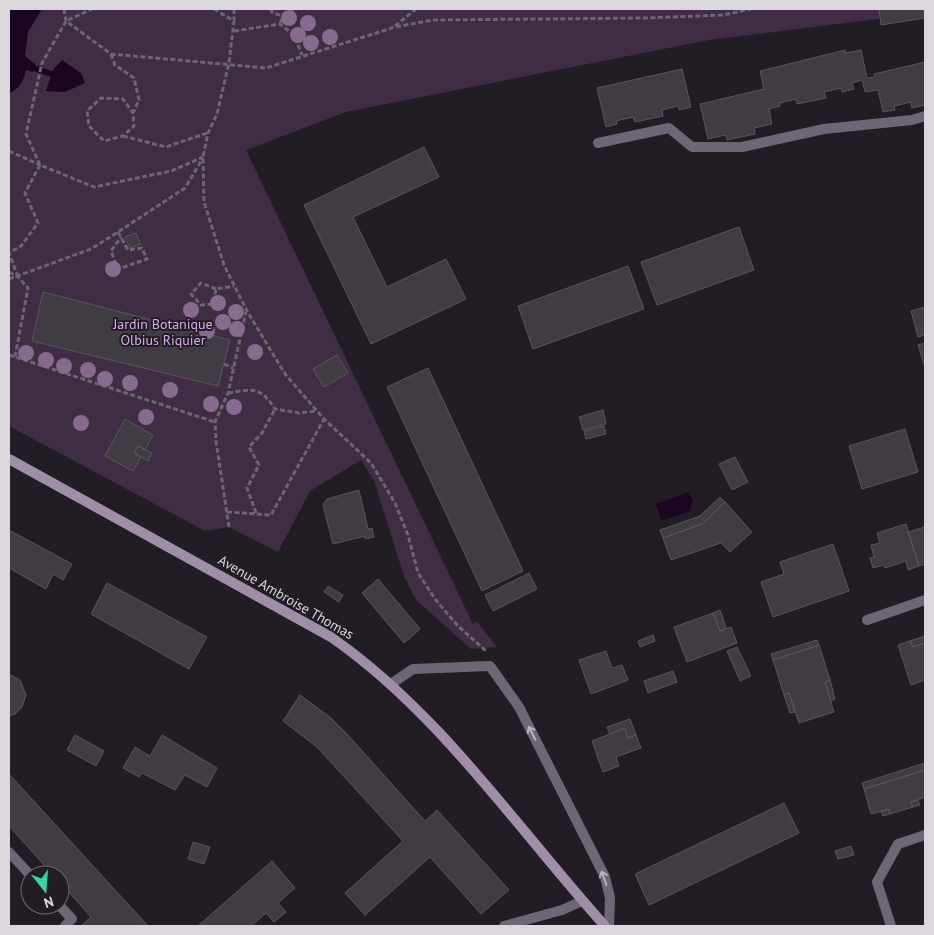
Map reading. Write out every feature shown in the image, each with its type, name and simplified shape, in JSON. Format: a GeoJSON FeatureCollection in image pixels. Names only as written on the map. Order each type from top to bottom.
{"type":"FeatureCollection","features":[{"type":"Feature","properties":{"kind":"street"},"geometry":{"type":"LineString","coordinates":[[598,143],[669,128],[692,147],[742,147],[824,128],[912,120],[925,116]]}},
{"type":"Feature","properties":{"kind":"street","name":"Avenue Ambroise Thomas"},"geometry":{"type":"LineString","coordinates":[[9,459],[331,637],[364,660],[433,726],[605,926]]}},
{"type":"Feature","properties":{"kind":"street"},"geometry":{"type":"LineString","coordinates":[[867,620],[925,600]]}},
{"type":"Feature","properties":{"kind":"street"},"geometry":{"type":"LineString","coordinates":[[391,684],[413,669],[490,666],[519,707],[605,877],[610,898],[609,926]]}},
{"type":"Feature","properties":{"kind":"street"},"geometry":{"type":"LineString","coordinates":[[891,926],[877,882],[898,844],[925,836]]}},
{"type":"Feature","properties":{"kind":"street"},"geometry":{"type":"LineString","coordinates":[[9,852],[21,865]]}},
{"type":"Feature","properties":{"kind":"street"},"geometry":{"type":"LineString","coordinates":[[504,926],[562,910],[582,901]]}},
{"type":"Feature","properties":{"kind":"street"},"geometry":{"type":"LineString","coordinates":[[65,926],[72,919],[68,915]]}},
{"type":"Feature","properties":{"kind":"path"},"geometry":{"type":"LineString","coordinates":[[64,9],[66,22],[111,54],[229,63],[266,68],[395,27],[433,20],[724,15],[751,9]]}},
{"type":"Feature","properties":{"kind":"path"},"geometry":{"type":"LineString","coordinates":[[40,165],[26,134],[42,63],[66,22],[92,9]]}},
{"type":"Feature","properties":{"kind":"path"},"geometry":{"type":"LineString","coordinates":[[214,9],[234,21]]}},
{"type":"Feature","properties":{"kind":"path"},"geometry":{"type":"LineString","coordinates":[[234,9],[234,31],[229,63],[217,114],[208,133],[203,157],[204,202],[224,265],[247,311],[285,374],[316,411],[371,463],[398,511],[408,535],[418,573],[435,599],[457,625],[485,648],[490,666]]}},
{"type":"Feature","properties":{"kind":"path"},"geometry":{"type":"LineString","coordinates":[[270,9],[273,13],[283,16]]}},
{"type":"Feature","properties":{"kind":"path"},"geometry":{"type":"LineString","coordinates":[[280,24],[283,16],[296,9]]}},
{"type":"Feature","properties":{"kind":"path"},"geometry":{"type":"LineString","coordinates":[[395,27],[416,9]]}},
{"type":"Feature","properties":{"kind":"path"},"geometry":{"type":"LineString","coordinates":[[234,31],[280,24],[294,35],[302,55]]}},
{"type":"Feature","properties":{"kind":"path"},"geometry":{"type":"LineString","coordinates":[[111,54],[115,65],[134,78],[139,100],[133,113],[134,126],[123,136],[104,141],[89,126],[88,111],[101,98],[123,99],[133,113]]}},
{"type":"Feature","properties":{"kind":"path"},"geometry":{"type":"LineString","coordinates":[[123,136],[166,147],[208,133]]}},
{"type":"Feature","properties":{"kind":"path"},"geometry":{"type":"LineString","coordinates":[[9,151],[94,187],[171,171],[203,157]]}},
{"type":"Feature","properties":{"kind":"path"},"geometry":{"type":"LineString","coordinates":[[9,279],[90,249],[118,232],[185,188],[203,157]]}},
{"type":"Feature","properties":{"kind":"path"},"geometry":{"type":"LineString","coordinates":[[18,277],[9,253],[21,246],[38,223],[25,193],[40,165]]}},
{"type":"Feature","properties":{"kind":"path"},"geometry":{"type":"LineString","coordinates":[[118,232],[128,250],[142,248],[147,259],[118,269],[111,252],[120,237]]}},
{"type":"Feature","properties":{"kind":"path"},"geometry":{"type":"LineString","coordinates":[[9,272],[18,277],[28,288],[15,357]]}},
{"type":"Feature","properties":{"kind":"path"},"geometry":{"type":"LineString","coordinates":[[216,289],[213,304],[201,305],[191,294],[201,283],[216,289],[234,286]]}},
{"type":"Feature","properties":{"kind":"path"},"geometry":{"type":"LineString","coordinates":[[229,527],[216,441],[215,422],[228,393],[247,311]]}},
{"type":"Feature","properties":{"kind":"path"},"geometry":{"type":"LineString","coordinates":[[9,355],[215,422]]}},
{"type":"Feature","properties":{"kind":"path"},"geometry":{"type":"LineString","coordinates":[[224,364],[233,368]]}},
{"type":"Feature","properties":{"kind":"path"},"geometry":{"type":"LineString","coordinates":[[228,393],[252,389],[265,395],[275,409],[300,413],[316,411]]}},
{"type":"Feature","properties":{"kind":"path"},"geometry":{"type":"LineString","coordinates":[[256,513],[247,488],[259,465],[249,447],[262,433],[275,409]]}},
{"type":"Feature","properties":{"kind":"path"},"geometry":{"type":"LineString","coordinates":[[227,512],[271,515],[324,419]]}},
{"type":"Feature","properties":{"kind":"green space","name":"Jardin Botanique Olbius Riquier"},"geometry":{"type":"Polygon","coordinates":[[[9,9],[925,9],[925,13],[709,40],[346,112],[246,150],[473,624],[477,622],[497,647],[471,649],[416,600],[404,576],[374,481],[361,460],[310,491],[278,552],[229,527],[205,531],[9,426],[9,9]]]}},
{"type":"Feature","properties":{"kind":"shaded area"},"geometry":{"type":"Polygon","coordinates":[[[9,9],[42,9],[28,32],[25,56],[35,64],[33,72],[26,70],[16,90],[9,93],[9,9]]]}},
{"type":"Feature","properties":{"kind":"shaded area"},"geometry":{"type":"Polygon","coordinates":[[[62,60],[81,73],[85,83],[65,92],[46,91],[53,70],[62,60]]]}},
{"type":"Feature","properties":{"kind":"shaded area"},"geometry":{"type":"Polygon","coordinates":[[[688,492],[693,500],[690,511],[661,521],[656,504],[688,492]]]}},
{"type":"Feature","properties":{"kind":"building"},"geometry":{"type":"Polygon","coordinates":[[[879,9],[925,9],[925,18],[881,25],[879,9]]]}},
{"type":"Feature","properties":{"kind":"building"},"geometry":{"type":"Polygon","coordinates":[[[845,50],[846,53],[861,50],[867,78],[875,77],[874,74],[925,62],[925,105],[912,108],[911,102],[894,106],[895,110],[883,112],[878,90],[865,92],[862,80],[852,83],[854,89],[842,92],[841,88],[824,92],[826,98],[797,104],[796,99],[780,103],[780,106],[769,109],[772,124],[754,128],[755,134],[727,140],[726,135],[708,139],[700,104],[764,89],[760,71],[845,50]]]}},
{"type":"Feature","properties":{"kind":"building"},"geometry":{"type":"Polygon","coordinates":[[[682,69],[691,107],[679,110],[678,106],[662,110],[663,116],[635,122],[633,117],[616,121],[617,124],[606,127],[597,88],[682,69]]]}},
{"type":"Feature","properties":{"kind":"building"},"geometry":{"type":"Polygon","coordinates":[[[424,147],[439,177],[353,217],[387,287],[446,259],[466,299],[371,344],[304,205],[424,147]]]}},
{"type":"Feature","properties":{"kind":"building"},"geometry":{"type":"Polygon","coordinates":[[[739,227],[754,270],[657,305],[641,262],[739,227]]]}},
{"type":"Feature","properties":{"kind":"building"},"geometry":{"type":"Polygon","coordinates":[[[136,233],[140,244],[130,248],[125,237],[136,233]]]}},
{"type":"Feature","properties":{"kind":"building"},"geometry":{"type":"Polygon","coordinates":[[[628,266],[644,309],[533,349],[518,306],[628,266]]]}},
{"type":"Feature","properties":{"kind":"building"},"geometry":{"type":"Polygon","coordinates":[[[43,292],[230,340],[218,386],[32,341],[43,292]]]}},
{"type":"Feature","properties":{"kind":"building"},"geometry":{"type":"Polygon","coordinates":[[[925,307],[925,335],[918,337],[911,311],[925,307]]]}},
{"type":"Feature","properties":{"kind":"building"},"geometry":{"type":"Polygon","coordinates":[[[925,343],[925,367],[918,345],[925,343]]]}},
{"type":"Feature","properties":{"kind":"building"},"geometry":{"type":"Polygon","coordinates":[[[337,355],[348,373],[324,387],[313,369],[337,355]]]}},
{"type":"Feature","properties":{"kind":"building"},"geometry":{"type":"Polygon","coordinates":[[[428,368],[523,571],[482,591],[387,387],[428,368]]]}},
{"type":"Feature","properties":{"kind":"building"},"geometry":{"type":"Polygon","coordinates":[[[603,410],[606,424],[583,430],[579,417],[603,410]]]}},
{"type":"Feature","properties":{"kind":"building"},"geometry":{"type":"Polygon","coordinates":[[[125,419],[153,435],[145,450],[138,446],[134,453],[141,457],[133,471],[105,456],[125,419]]]}},
{"type":"Feature","properties":{"kind":"building"},"geometry":{"type":"Polygon","coordinates":[[[604,426],[606,434],[586,439],[584,431],[604,426]]]}},
{"type":"Feature","properties":{"kind":"building"},"geometry":{"type":"Polygon","coordinates":[[[905,429],[918,472],[862,489],[849,446],[905,429]]]}},
{"type":"Feature","properties":{"kind":"building"},"geometry":{"type":"Polygon","coordinates":[[[138,446],[152,453],[148,461],[134,453],[138,446]]]}},
{"type":"Feature","properties":{"kind":"building"},"geometry":{"type":"Polygon","coordinates":[[[735,457],[748,482],[732,490],[719,464],[735,457]]]}},
{"type":"Feature","properties":{"kind":"building"},"geometry":{"type":"Polygon","coordinates":[[[359,490],[368,529],[372,528],[374,537],[365,539],[365,536],[333,544],[323,505],[327,499],[359,490]]]}},
{"type":"Feature","properties":{"kind":"building"},"geometry":{"type":"Polygon","coordinates":[[[720,497],[725,502],[702,524],[663,538],[660,530],[700,516],[720,497]]]}},
{"type":"Feature","properties":{"kind":"building"},"geometry":{"type":"Polygon","coordinates":[[[725,502],[752,532],[730,552],[721,543],[671,560],[663,538],[702,524],[725,502]]]}},
{"type":"Feature","properties":{"kind":"building"},"geometry":{"type":"Polygon","coordinates":[[[906,524],[919,566],[908,570],[906,561],[885,568],[884,565],[873,568],[870,558],[874,557],[871,545],[880,543],[877,533],[906,524]]]}},
{"type":"Feature","properties":{"kind":"building"},"geometry":{"type":"Polygon","coordinates":[[[925,527],[925,564],[919,566],[908,532],[925,527]]]}},
{"type":"Feature","properties":{"kind":"building"},"geometry":{"type":"Polygon","coordinates":[[[9,530],[72,564],[63,580],[53,574],[46,589],[9,568],[9,530]]]}},
{"type":"Feature","properties":{"kind":"building"},"geometry":{"type":"Polygon","coordinates":[[[833,544],[849,591],[773,617],[761,582],[784,574],[780,562],[833,544]]]}},
{"type":"Feature","properties":{"kind":"building"},"geometry":{"type":"Polygon","coordinates":[[[529,573],[537,589],[493,611],[485,595],[529,573]]]}},
{"type":"Feature","properties":{"kind":"building"},"geometry":{"type":"Polygon","coordinates":[[[378,579],[420,629],[404,643],[362,593],[378,579]]]}},
{"type":"Feature","properties":{"kind":"building"},"geometry":{"type":"Polygon","coordinates":[[[107,583],[207,637],[189,669],[91,614],[107,583]]]}},
{"type":"Feature","properties":{"kind":"building"},"geometry":{"type":"Polygon","coordinates":[[[328,586],[343,595],[339,602],[324,592],[328,586]]]}},
{"type":"Feature","properties":{"kind":"building"},"geometry":{"type":"Polygon","coordinates":[[[720,610],[726,628],[720,631],[713,613],[720,610]]]}},
{"type":"Feature","properties":{"kind":"building"},"geometry":{"type":"Polygon","coordinates":[[[713,613],[720,631],[731,627],[737,643],[687,662],[674,627],[713,613]]]}},
{"type":"Feature","properties":{"kind":"building"},"geometry":{"type":"Polygon","coordinates":[[[653,635],[655,641],[640,647],[638,641],[653,635]]]}},
{"type":"Feature","properties":{"kind":"building"},"geometry":{"type":"Polygon","coordinates":[[[925,636],[925,643],[913,647],[910,641],[925,636]]]}},
{"type":"Feature","properties":{"kind":"building"},"geometry":{"type":"Polygon","coordinates":[[[817,640],[819,645],[773,660],[771,654],[817,640]]]}},
{"type":"Feature","properties":{"kind":"building"},"geometry":{"type":"Polygon","coordinates":[[[910,641],[913,647],[925,643],[925,680],[911,685],[898,645],[910,641]]]}},
{"type":"Feature","properties":{"kind":"building"},"geometry":{"type":"Polygon","coordinates":[[[819,645],[830,680],[825,682],[834,712],[799,723],[789,693],[784,695],[773,660],[819,645]]]}},
{"type":"Feature","properties":{"kind":"building"},"geometry":{"type":"Polygon","coordinates":[[[737,647],[751,676],[740,681],[727,651],[737,647]]]}},
{"type":"Feature","properties":{"kind":"building"},"geometry":{"type":"Polygon","coordinates":[[[606,651],[612,668],[622,665],[628,680],[591,694],[579,660],[606,651]]]}},
{"type":"Feature","properties":{"kind":"building"},"geometry":{"type":"Polygon","coordinates":[[[673,671],[677,682],[648,693],[644,681],[673,671]]]}},
{"type":"Feature","properties":{"kind":"building"},"geometry":{"type":"Polygon","coordinates":[[[9,674],[20,680],[26,695],[22,707],[15,714],[9,716],[9,674]]]}},
{"type":"Feature","properties":{"kind":"building"},"geometry":{"type":"Polygon","coordinates":[[[830,680],[835,699],[831,701],[825,682],[830,680]]]}},
{"type":"Feature","properties":{"kind":"building"},"geometry":{"type":"Polygon","coordinates":[[[789,693],[795,712],[790,713],[784,695],[789,693]]]}},
{"type":"Feature","properties":{"kind":"building"},"geometry":{"type":"Polygon","coordinates":[[[300,695],[331,718],[347,734],[425,821],[437,810],[509,890],[481,914],[430,857],[365,915],[345,893],[403,841],[317,747],[283,721],[300,695]]]}},
{"type":"Feature","properties":{"kind":"building"},"geometry":{"type":"Polygon","coordinates":[[[630,719],[636,735],[628,738],[625,728],[610,734],[607,727],[630,719]]]}},
{"type":"Feature","properties":{"kind":"building"},"geometry":{"type":"Polygon","coordinates":[[[625,728],[628,738],[636,735],[641,748],[616,757],[619,766],[603,772],[592,741],[625,728]]]}},
{"type":"Feature","properties":{"kind":"building"},"geometry":{"type":"Polygon","coordinates":[[[75,735],[104,751],[96,766],[67,750],[75,735]]]}},
{"type":"Feature","properties":{"kind":"building"},"geometry":{"type":"Polygon","coordinates":[[[162,735],[217,768],[207,787],[185,775],[175,790],[142,773],[139,777],[123,768],[135,747],[150,756],[162,735]]]}},
{"type":"Feature","properties":{"kind":"building"},"geometry":{"type":"Polygon","coordinates":[[[925,763],[925,770],[864,789],[862,783],[925,763]]]}},
{"type":"Feature","properties":{"kind":"building"},"geometry":{"type":"Polygon","coordinates":[[[925,770],[925,797],[911,802],[913,807],[890,814],[889,809],[871,814],[864,789],[925,770]]]}},
{"type":"Feature","properties":{"kind":"building"},"geometry":{"type":"Polygon","coordinates":[[[9,774],[148,926],[81,926],[91,917],[70,893],[70,865],[44,865],[9,826],[9,774]]]}},
{"type":"Feature","properties":{"kind":"building"},"geometry":{"type":"Polygon","coordinates":[[[918,800],[920,805],[913,807],[911,802],[918,800]]]}},
{"type":"Feature","properties":{"kind":"building"},"geometry":{"type":"Polygon","coordinates":[[[784,803],[799,833],[649,905],[635,874],[784,803]]]}},
{"type":"Feature","properties":{"kind":"building"},"geometry":{"type":"Polygon","coordinates":[[[889,809],[890,814],[883,816],[881,811],[889,809]]]}},
{"type":"Feature","properties":{"kind":"building"},"geometry":{"type":"Polygon","coordinates":[[[193,842],[210,847],[204,864],[188,859],[193,842]]]}},
{"type":"Feature","properties":{"kind":"building"},"geometry":{"type":"Polygon","coordinates":[[[851,846],[854,855],[838,859],[835,851],[851,846]]]}},
{"type":"Feature","properties":{"kind":"building"},"geometry":{"type":"Polygon","coordinates":[[[272,861],[295,888],[278,903],[286,912],[274,922],[266,913],[251,926],[198,926],[272,861]]]}},
{"type":"Feature","properties":{"kind":"waterway"},"geometry":{"type":"LineString","coordinates":[[34,68],[51,74]]}}]}
